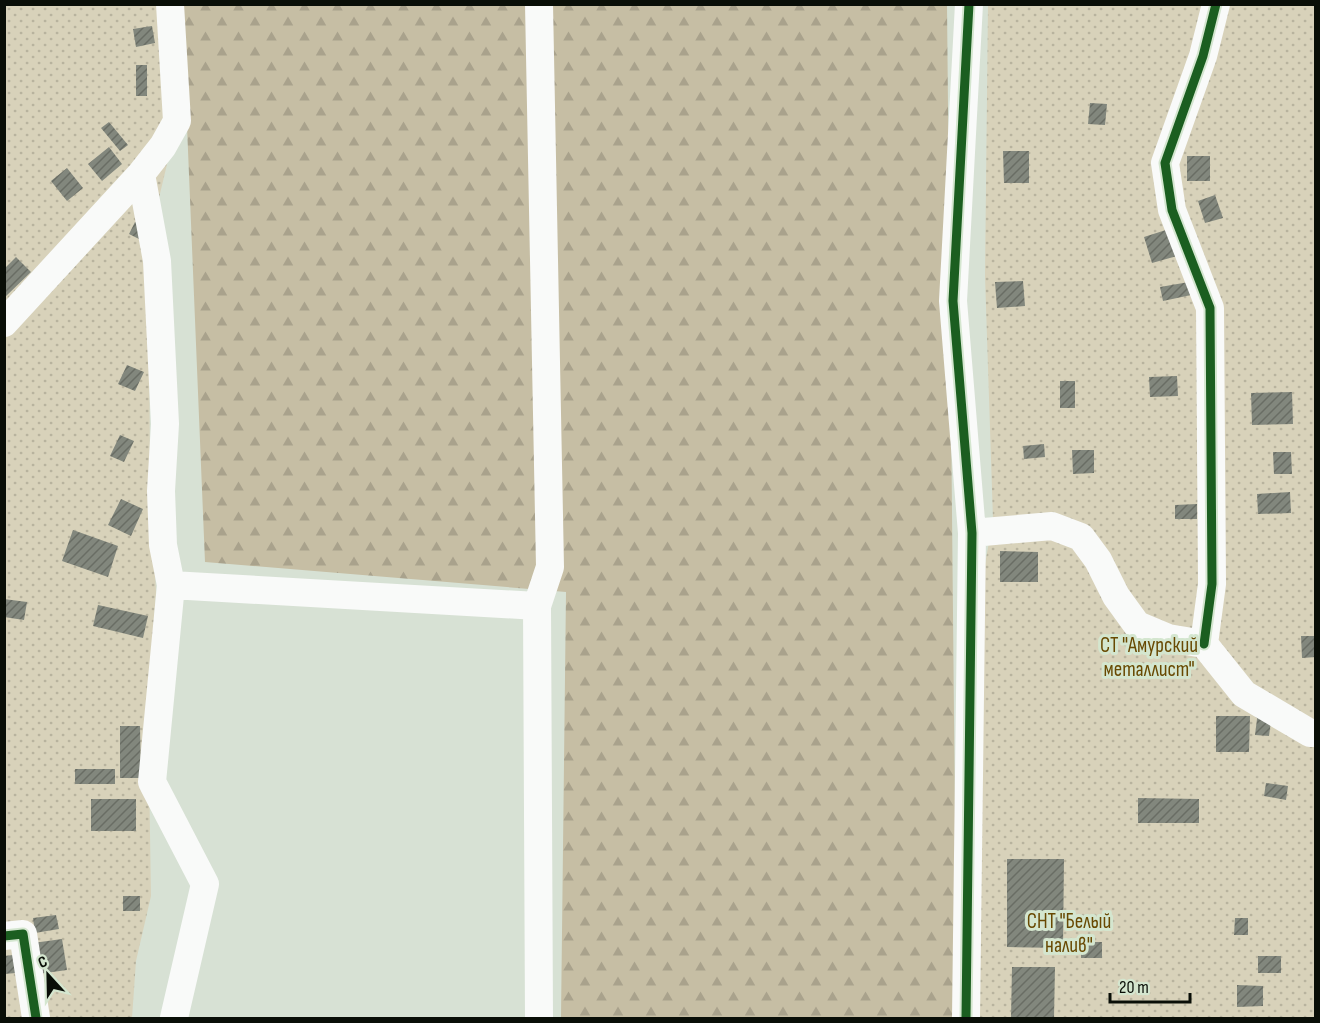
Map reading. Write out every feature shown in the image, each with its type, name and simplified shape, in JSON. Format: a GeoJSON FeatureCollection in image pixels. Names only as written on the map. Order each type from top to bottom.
{"type":"FeatureCollection","features":[{"type":"Feature","properties":{"kind":"street"},"geometry":{"type":"LineString","coordinates":[[4,323],[141,174],[163,146],[177,121],[170,4]]}},
{"type":"Feature","properties":{"kind":"street"},"geometry":{"type":"LineString","coordinates":[[539,4],[550,567],[537,606],[539,1018]]}},
{"type":"Feature","properties":{"kind":"street"},"geometry":{"type":"LineString","coordinates":[[966,1018],[972,533],[953,301],[969,4]]}},
{"type":"Feature","properties":{"kind":"street"},"geometry":{"type":"LineString","coordinates":[[1204,644],[1212,584],[1210,308],[1172,210],[1165,163],[1203,56],[1216,4]]}},
{"type":"Feature","properties":{"kind":"street"},"geometry":{"type":"LineString","coordinates":[[141,174],[157,261],[165,424],[161,491],[163,545],[171,585],[152,782],[205,884],[174,1018]]}},
{"type":"Feature","properties":{"kind":"street"},"geometry":{"type":"LineString","coordinates":[[972,533],[1053,526],[1081,537],[1098,560],[1116,596],[1137,625],[1168,638],[1204,644],[1244,694],[1310,733],[1316,733]]}},
{"type":"Feature","properties":{"kind":"street"},"geometry":{"type":"LineString","coordinates":[[171,585],[537,606]]}},
{"type":"Feature","properties":{"kind":"street"},"geometry":{"type":"LineString","coordinates":[[4,936],[23,934],[36,1018]]}},
{"type":"Feature","properties":{"kind":"green space"},"geometry":{"type":"Polygon","coordinates":[[[5,5],[176,5],[180,110],[158,202],[149,310],[150,477],[156,592],[148,705],[151,896],[136,961],[132,1018],[5,1018],[5,5]]]}},
{"type":"Feature","properties":{"kind":"green space"},"geometry":{"type":"Polygon","coordinates":[[[182,5],[947,5],[957,1018],[561,1018],[566,592],[205,562],[182,5]]]}},
{"type":"Feature","properties":{"kind":"green space","name":"СТ \"Амурский металлист\""},"geometry":{"type":"Polygon","coordinates":[[[988,5],[1315,5],[1315,1018],[980,1018],[981,586],[993,520],[985,276],[988,5]]]}},
{"type":"Feature","properties":{"kind":"building"},"geometry":{"type":"Polygon","coordinates":[[[152,26],[155,43],[136,47],[133,29],[152,26]]]}},
{"type":"Feature","properties":{"kind":"building"},"geometry":{"type":"Polygon","coordinates":[[[136,65],[147,65],[147,96],[136,96],[136,65]]]}},
{"type":"Feature","properties":{"kind":"building"},"geometry":{"type":"Polygon","coordinates":[[[1090,103],[1107,104],[1105,125],[1088,124],[1090,103]]]}},
{"type":"Feature","properties":{"kind":"building"},"geometry":{"type":"Polygon","coordinates":[[[109,122],[128,145],[120,151],[101,128],[109,122]]]}},
{"type":"Feature","properties":{"kind":"building"},"geometry":{"type":"Polygon","coordinates":[[[109,147],[122,164],[102,181],[88,164],[109,147]]]}},
{"type":"Feature","properties":{"kind":"building"},"geometry":{"type":"Polygon","coordinates":[[[1003,151],[1029,151],[1029,183],[1004,183],[1003,151]]]}},
{"type":"Feature","properties":{"kind":"building"},"geometry":{"type":"Polygon","coordinates":[[[1187,156],[1210,156],[1210,181],[1187,181],[1187,156]]]}},
{"type":"Feature","properties":{"kind":"building"},"geometry":{"type":"Polygon","coordinates":[[[67,168],[83,188],[67,201],[51,181],[67,168]]]}},
{"type":"Feature","properties":{"kind":"building"},"geometry":{"type":"Polygon","coordinates":[[[1215,195],[1223,218],[1205,223],[1198,201],[1215,195]]]}},
{"type":"Feature","properties":{"kind":"building"},"geometry":{"type":"Polygon","coordinates":[[[135,222],[145,227],[139,239],[129,234],[135,222]]]}},
{"type":"Feature","properties":{"kind":"building"},"geometry":{"type":"Polygon","coordinates":[[[1169,229],[1177,256],[1152,263],[1144,237],[1169,229]]]}},
{"type":"Feature","properties":{"kind":"building"},"geometry":{"type":"Polygon","coordinates":[[[16,257],[31,272],[4,298],[4,269],[16,257]]]}},
{"type":"Feature","properties":{"kind":"building"},"geometry":{"type":"Polygon","coordinates":[[[1023,281],[1025,306],[997,308],[995,282],[1023,281]]]}},
{"type":"Feature","properties":{"kind":"building"},"geometry":{"type":"Polygon","coordinates":[[[1189,282],[1191,295],[1163,301],[1160,287],[1189,282]]]}},
{"type":"Feature","properties":{"kind":"building"},"geometry":{"type":"Polygon","coordinates":[[[127,365],[144,372],[135,391],[118,384],[127,365]]]}},
{"type":"Feature","properties":{"kind":"building"},"geometry":{"type":"Polygon","coordinates":[[[1177,376],[1178,396],[1150,397],[1149,377],[1177,376]]]}},
{"type":"Feature","properties":{"kind":"building"},"geometry":{"type":"Polygon","coordinates":[[[1060,381],[1075,381],[1075,408],[1060,408],[1060,381]]]}},
{"type":"Feature","properties":{"kind":"building"},"geometry":{"type":"Polygon","coordinates":[[[1292,392],[1293,424],[1252,425],[1251,393],[1292,392]]]}},
{"type":"Feature","properties":{"kind":"building"},"geometry":{"type":"Polygon","coordinates":[[[120,435],[134,441],[124,462],[110,456],[120,435]]]}},
{"type":"Feature","properties":{"kind":"building"},"geometry":{"type":"Polygon","coordinates":[[[1044,444],[1045,457],[1024,459],[1023,446],[1044,444]]]}},
{"type":"Feature","properties":{"kind":"building"},"geometry":{"type":"Polygon","coordinates":[[[1072,450],[1094,450],[1094,473],[1073,474],[1072,450]]]}},
{"type":"Feature","properties":{"kind":"building"},"geometry":{"type":"Polygon","coordinates":[[[1273,452],[1291,452],[1292,474],[1274,474],[1273,452]]]}},
{"type":"Feature","properties":{"kind":"building"},"geometry":{"type":"Polygon","coordinates":[[[1290,492],[1291,513],[1258,514],[1257,494],[1290,492]]]}},
{"type":"Feature","properties":{"kind":"building"},"geometry":{"type":"Polygon","coordinates":[[[121,499],[143,509],[131,536],[108,525],[121,499]]]}},
{"type":"Feature","properties":{"kind":"building"},"geometry":{"type":"Polygon","coordinates":[[[1197,504],[1197,519],[1175,519],[1175,505],[1197,504]]]}},
{"type":"Feature","properties":{"kind":"building"},"geometry":{"type":"Polygon","coordinates":[[[73,530],[118,546],[108,577],[62,561],[73,530]]]}},
{"type":"Feature","properties":{"kind":"building"},"geometry":{"type":"Polygon","coordinates":[[[1000,551],[1038,552],[1038,582],[1000,582],[1000,551]]]}},
{"type":"Feature","properties":{"kind":"building"},"geometry":{"type":"Polygon","coordinates":[[[4,599],[27,602],[24,620],[4,617],[4,599]]]}},
{"type":"Feature","properties":{"kind":"building"},"geometry":{"type":"Polygon","coordinates":[[[98,605],[148,616],[143,638],[93,626],[98,605]]]}},
{"type":"Feature","properties":{"kind":"building"},"geometry":{"type":"Polygon","coordinates":[[[1301,636],[1316,636],[1316,657],[1302,658],[1301,636]]]}},
{"type":"Feature","properties":{"kind":"building"},"geometry":{"type":"Polygon","coordinates":[[[1258,711],[1272,713],[1269,736],[1255,735],[1258,711]]]}},
{"type":"Feature","properties":{"kind":"building"},"geometry":{"type":"Polygon","coordinates":[[[1216,716],[1250,716],[1249,752],[1216,752],[1216,716]]]}},
{"type":"Feature","properties":{"kind":"building"},"geometry":{"type":"Polygon","coordinates":[[[120,726],[140,726],[141,778],[120,778],[120,726]]]}},
{"type":"Feature","properties":{"kind":"building"},"geometry":{"type":"Polygon","coordinates":[[[75,769],[115,769],[115,784],[75,784],[75,769]]]}},
{"type":"Feature","properties":{"kind":"building"},"geometry":{"type":"Polygon","coordinates":[[[1266,783],[1288,786],[1286,800],[1264,796],[1266,783]]]}},
{"type":"Feature","properties":{"kind":"building"},"geometry":{"type":"Polygon","coordinates":[[[1138,798],[1199,799],[1199,823],[1138,823],[1138,798]]]}},
{"type":"Feature","properties":{"kind":"building"},"geometry":{"type":"Polygon","coordinates":[[[91,799],[136,799],[136,831],[91,831],[91,799]]]}},
{"type":"Feature","properties":{"kind":"building"},"geometry":{"type":"Polygon","coordinates":[[[1007,859],[1064,859],[1063,948],[1007,947],[1007,859]]]}},
{"type":"Feature","properties":{"kind":"building"},"geometry":{"type":"Polygon","coordinates":[[[123,896],[140,896],[140,911],[123,911],[123,896]]]}},
{"type":"Feature","properties":{"kind":"building"},"geometry":{"type":"Polygon","coordinates":[[[56,915],[59,929],[35,933],[33,918],[56,915]]]}},
{"type":"Feature","properties":{"kind":"building"},"geometry":{"type":"Polygon","coordinates":[[[1235,918],[1248,918],[1248,935],[1234,935],[1235,918]]]}},
{"type":"Feature","properties":{"kind":"building"},"geometry":{"type":"Polygon","coordinates":[[[62,939],[67,970],[38,974],[33,943],[62,939]]]}},
{"type":"Feature","properties":{"kind":"building"},"geometry":{"type":"Polygon","coordinates":[[[1081,942],[1102,942],[1102,958],[1081,958],[1081,942]]]}},
{"type":"Feature","properties":{"kind":"building"},"geometry":{"type":"Polygon","coordinates":[[[13,955],[16,973],[4,974],[4,956],[13,955]]]}},
{"type":"Feature","properties":{"kind":"building"},"geometry":{"type":"Polygon","coordinates":[[[1258,956],[1281,956],[1281,973],[1258,973],[1258,956]]]}},
{"type":"Feature","properties":{"kind":"building"},"geometry":{"type":"Polygon","coordinates":[[[1012,967],[1055,967],[1054,1018],[1011,1018],[1012,967]]]}},
{"type":"Feature","properties":{"kind":"building"},"geometry":{"type":"Polygon","coordinates":[[[1237,985],[1263,986],[1263,1006],[1237,1007],[1237,985]]]}},
{"type":"Feature","properties":{"kind":"cycle path"},"geometry":{"type":"LineString","coordinates":[[966,1018],[972,533],[953,301],[969,4]]}},
{"type":"Feature","properties":{"kind":"cycle path"},"geometry":{"type":"LineString","coordinates":[[1204,644],[1212,584],[1210,308],[1172,210],[1165,163],[1203,56],[1216,4]]}},
{"type":"Feature","properties":{"kind":"cycle path"},"geometry":{"type":"LineString","coordinates":[[4,936],[23,934],[36,1018]]}},
{"type":"Feature","properties":{"kind":"park label","name":"СНТ \"Белый налив\""},"geometry":{"type":"Point","coordinates":[1069,933]}}]}
